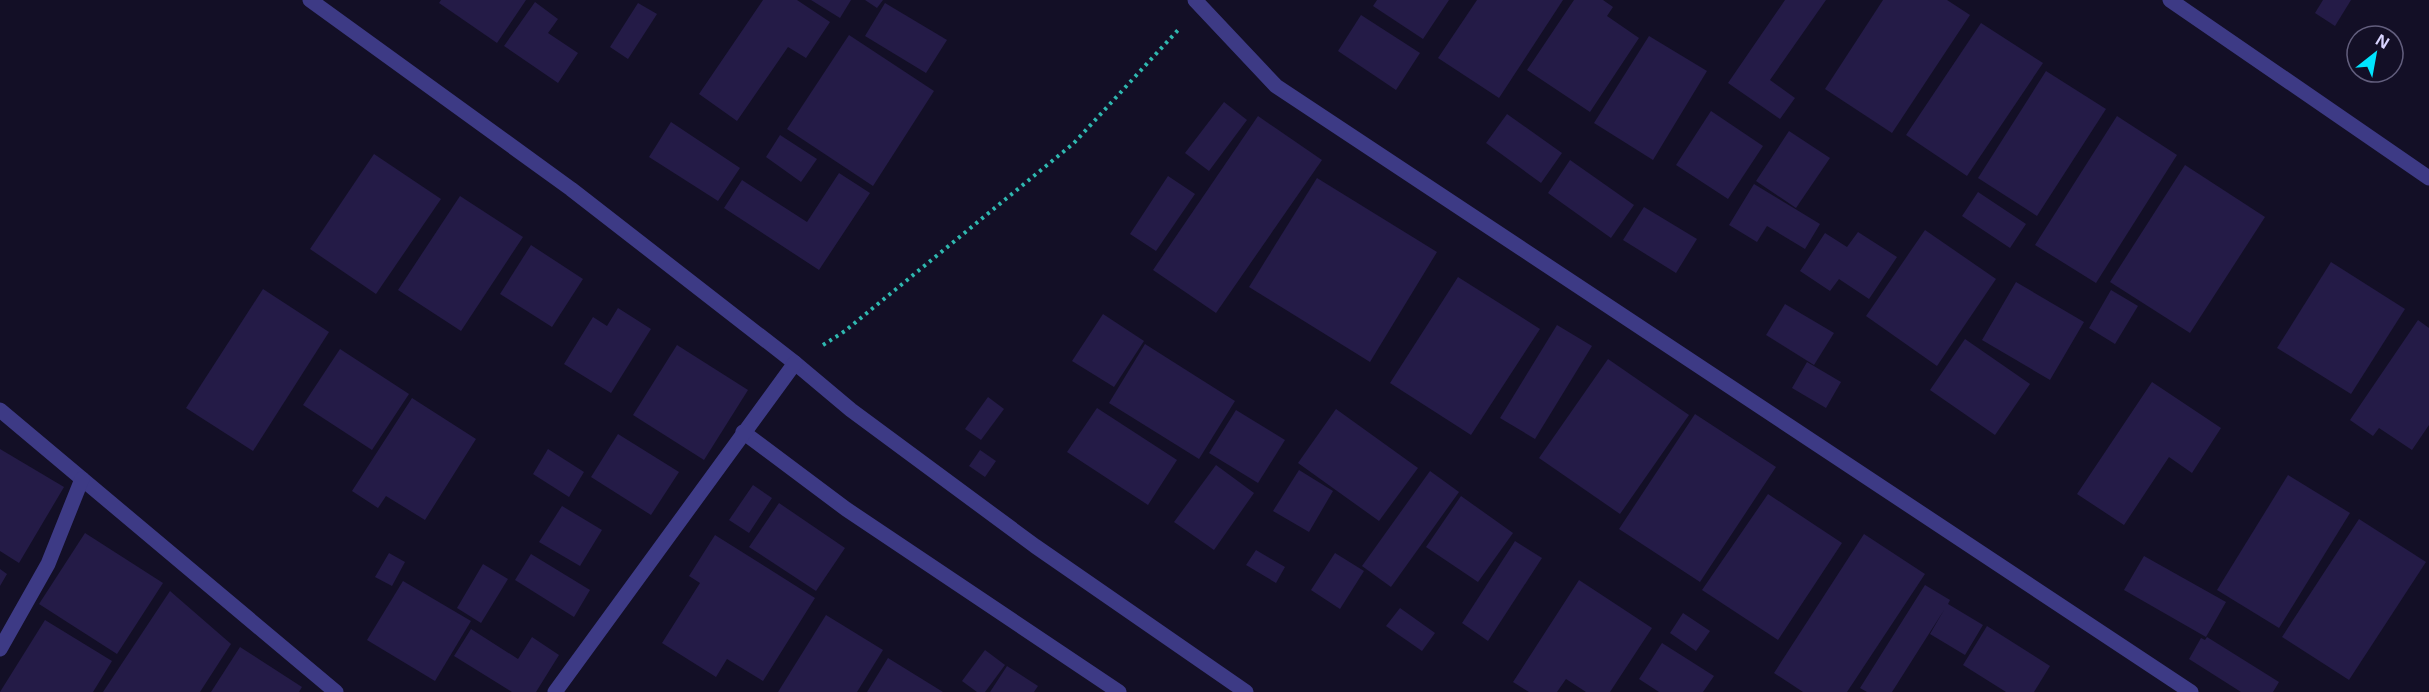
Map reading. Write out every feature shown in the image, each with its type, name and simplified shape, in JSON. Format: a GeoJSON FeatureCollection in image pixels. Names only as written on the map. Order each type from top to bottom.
{"type":"FeatureCollection","features":[{"type":"Feature","properties":{"kind":"street"},"geometry":{"type":"LineString","coordinates":[[310,0],[570,189],[795,363],[851,410],[1035,546],[1246,692]]}},
{"type":"Feature","properties":{"kind":"street"},"geometry":{"type":"LineString","coordinates":[[2170,0],[2429,178]]}},
{"type":"Feature","properties":{"kind":"street"},"geometry":{"type":"LineString","coordinates":[[1197,3],[1276,86],[2191,692]]}},
{"type":"Feature","properties":{"kind":"street"},"geometry":{"type":"LineString","coordinates":[[555,692],[795,363]]}},
{"type":"Feature","properties":{"kind":"street"},"geometry":{"type":"LineString","coordinates":[[0,410],[336,692]]}},
{"type":"Feature","properties":{"kind":"street"},"geometry":{"type":"LineString","coordinates":[[743,432],[846,509],[1119,692]]}},
{"type":"Feature","properties":{"kind":"street"},"geometry":{"type":"LineString","coordinates":[[0,649],[48,564],[82,479]]}},
{"type":"Feature","properties":{"kind":"path"},"geometry":{"type":"LineString","coordinates":[[795,363],[845,331],[1074,143],[1197,3]]}},
{"type":"Feature","properties":{"kind":"building"},"geometry":{"type":"Polygon","coordinates":[[[441,0],[526,0],[497,43],[439,3],[441,0]]]}},
{"type":"Feature","properties":{"kind":"building"},"geometry":{"type":"Polygon","coordinates":[[[763,0],[797,0],[830,22],[806,58],[788,47],[737,121],[699,94],[763,0]]]}},
{"type":"Feature","properties":{"kind":"building"},"geometry":{"type":"Polygon","coordinates":[[[811,0],[851,0],[840,18],[811,0]]]}},
{"type":"Feature","properties":{"kind":"building"},"geometry":{"type":"Polygon","coordinates":[[[865,0],[883,0],[877,8],[865,0]]]}},
{"type":"Feature","properties":{"kind":"building"},"geometry":{"type":"Polygon","coordinates":[[[1377,0],[1449,0],[1423,39],[1373,6],[1377,0]]]}},
{"type":"Feature","properties":{"kind":"building"},"geometry":{"type":"Polygon","coordinates":[[[1477,0],[1563,0],[1499,98],[1438,58],[1477,0]]]}},
{"type":"Feature","properties":{"kind":"building"},"geometry":{"type":"Polygon","coordinates":[[[1574,0],[1603,0],[1613,7],[1607,16],[1639,38],[1590,112],[1527,70],[1574,0]]]}},
{"type":"Feature","properties":{"kind":"building"},"geometry":{"type":"Polygon","coordinates":[[[1785,0],[1826,0],[1770,80],[1795,98],[1780,119],[1728,83],[1785,0]]]}},
{"type":"Feature","properties":{"kind":"building"},"geometry":{"type":"Polygon","coordinates":[[[1883,0],[1947,0],[1970,15],[1892,133],[1825,89],[1883,0]]]}},
{"type":"Feature","properties":{"kind":"building"},"geometry":{"type":"Polygon","coordinates":[[[2323,0],[2351,0],[2335,26],[2315,13],[2323,0]]]}},
{"type":"Feature","properties":{"kind":"building"},"geometry":{"type":"Polygon","coordinates":[[[535,2],[558,19],[548,33],[578,53],[558,83],[504,46],[535,2]]]}},
{"type":"Feature","properties":{"kind":"building"},"geometry":{"type":"Polygon","coordinates":[[[638,3],[657,14],[628,59],[610,47],[638,3]]]}},
{"type":"Feature","properties":{"kind":"building"},"geometry":{"type":"Polygon","coordinates":[[[885,3],[947,40],[926,73],[865,36],[885,3]]]}},
{"type":"Feature","properties":{"kind":"building"},"geometry":{"type":"Polygon","coordinates":[[[1361,15],[1420,53],[1396,90],[1338,51],[1361,15]]]}},
{"type":"Feature","properties":{"kind":"building"},"geometry":{"type":"Polygon","coordinates":[[[1981,23],[2043,63],[1967,176],[1906,135],[1981,23]]]}},
{"type":"Feature","properties":{"kind":"building"},"geometry":{"type":"Polygon","coordinates":[[[849,35],[934,91],[873,186],[787,129],[849,35]]]}},
{"type":"Feature","properties":{"kind":"building"},"geometry":{"type":"Polygon","coordinates":[[[1649,36],[1707,71],[1653,160],[1594,123],[1649,36]]]}},
{"type":"Feature","properties":{"kind":"building"},"geometry":{"type":"Polygon","coordinates":[[[2046,71],[2106,109],[2037,216],[1978,178],[2046,71]]]}},
{"type":"Feature","properties":{"kind":"building"},"geometry":{"type":"Polygon","coordinates":[[[1224,102],[1247,120],[1209,171],[1185,153],[1224,102]]]}},
{"type":"Feature","properties":{"kind":"building"},"geometry":{"type":"Polygon","coordinates":[[[1711,111],[1763,146],[1728,199],[1676,165],[1711,111]]]}},
{"type":"Feature","properties":{"kind":"building"},"geometry":{"type":"Polygon","coordinates":[[[1507,114],[1562,153],[1541,183],[1486,143],[1507,114]]]}},
{"type":"Feature","properties":{"kind":"building"},"geometry":{"type":"Polygon","coordinates":[[[1258,116],[1322,160],[1216,313],[1153,270],[1258,116]]]}},
{"type":"Feature","properties":{"kind":"building"},"geometry":{"type":"Polygon","coordinates":[[[2117,116],[2177,155],[2096,283],[2035,245],[2117,116]]]}},
{"type":"Feature","properties":{"kind":"building"},"geometry":{"type":"Polygon","coordinates":[[[671,122],[740,168],[718,201],[649,157],[671,122]]]}},
{"type":"Feature","properties":{"kind":"building"},"geometry":{"type":"Polygon","coordinates":[[[1789,131],[1830,158],[1796,208],[1756,181],[1789,131]]]}},
{"type":"Feature","properties":{"kind":"building"},"geometry":{"type":"Polygon","coordinates":[[[780,135],[817,159],[801,182],[766,157],[780,135]]]}},
{"type":"Feature","properties":{"kind":"building"},"geometry":{"type":"Polygon","coordinates":[[[374,154],[441,199],[376,294],[310,249],[374,154]]]}},
{"type":"Feature","properties":{"kind":"building"},"geometry":{"type":"Polygon","coordinates":[[[1570,160],[1634,205],[1611,238],[1548,193],[1570,160]]]}},
{"type":"Feature","properties":{"kind":"building"},"geometry":{"type":"Polygon","coordinates":[[[2185,165],[2265,217],[2190,333],[2110,282],[2185,165]]]}},
{"type":"Feature","properties":{"kind":"building"},"geometry":{"type":"Polygon","coordinates":[[[839,173],[870,193],[819,270],[724,208],[742,180],[807,222],[839,173]]]}},
{"type":"Feature","properties":{"kind":"building"},"geometry":{"type":"Polygon","coordinates":[[[1168,176],[1195,194],[1156,251],[1130,234],[1168,176]]]}},
{"type":"Feature","properties":{"kind":"building"},"geometry":{"type":"Polygon","coordinates":[[[1317,178],[1437,252],[1370,362],[1249,287],[1317,178]]]}},
{"type":"Feature","properties":{"kind":"building"},"geometry":{"type":"Polygon","coordinates":[[[1754,184],[1820,224],[1805,249],[1767,226],[1757,242],[1729,225],[1754,184]]]}},
{"type":"Feature","properties":{"kind":"building"},"geometry":{"type":"Polygon","coordinates":[[[1978,192],[2026,224],[2010,248],[1962,216],[1978,192]]]}},
{"type":"Feature","properties":{"kind":"building"},"geometry":{"type":"Polygon","coordinates":[[[460,196],[523,237],[461,331],[398,290],[460,196]]]}},
{"type":"Feature","properties":{"kind":"building"},"geometry":{"type":"Polygon","coordinates":[[[1644,207],[1697,239],[1676,273],[1623,240],[1644,207]]]}},
{"type":"Feature","properties":{"kind":"building"},"geometry":{"type":"Polygon","coordinates":[[[1925,230],[1996,279],[1937,366],[1866,316],[1925,230]]]}},
{"type":"Feature","properties":{"kind":"building"},"geometry":{"type":"Polygon","coordinates":[[[1858,232],[1897,257],[1869,299],[1839,279],[1830,291],[1800,271],[1825,233],[1847,247],[1858,232]]]}},
{"type":"Feature","properties":{"kind":"building"},"geometry":{"type":"Polygon","coordinates":[[[531,245],[583,279],[552,327],[500,294],[531,245]]]}},
{"type":"Feature","properties":{"kind":"building"},"geometry":{"type":"Polygon","coordinates":[[[2331,262],[2405,309],[2351,394],[2277,348],[2331,262]]]}},
{"type":"Feature","properties":{"kind":"building"},"geometry":{"type":"Polygon","coordinates":[[[1458,277],[1540,329],[1471,435],[1390,383],[1458,277]]]}},
{"type":"Feature","properties":{"kind":"building"},"geometry":{"type":"Polygon","coordinates":[[[2016,282],[2084,322],[2050,380],[1982,340],[2016,282]]]}},
{"type":"Feature","properties":{"kind":"building"},"geometry":{"type":"Polygon","coordinates":[[[263,289],[329,332],[253,451],[186,408],[263,289]]]}},
{"type":"Feature","properties":{"kind":"building"},"geometry":{"type":"Polygon","coordinates":[[[2111,290],[2138,306],[2115,344],[2089,328],[2111,290]]]}},
{"type":"Feature","properties":{"kind":"building"},"geometry":{"type":"Polygon","coordinates":[[[1785,304],[1834,333],[1814,365],[1766,335],[1785,304]]]}},
{"type":"Feature","properties":{"kind":"building"},"geometry":{"type":"Polygon","coordinates":[[[618,308],[651,329],[611,393],[564,364],[593,317],[607,326],[618,308]]]}},
{"type":"Feature","properties":{"kind":"building"},"geometry":{"type":"Polygon","coordinates":[[[1103,314],[1144,341],[1114,387],[1072,361],[1103,314]]]}},
{"type":"Feature","properties":{"kind":"building"},"geometry":{"type":"Polygon","coordinates":[[[2418,320],[2429,328],[2429,425],[2412,450],[2379,428],[2373,436],[2350,420],[2418,320]]]}},
{"type":"Feature","properties":{"kind":"building"},"geometry":{"type":"Polygon","coordinates":[[[1557,325],[1592,346],[1535,439],[1500,418],[1557,325]]]}},
{"type":"Feature","properties":{"kind":"building"},"geometry":{"type":"Polygon","coordinates":[[[1965,339],[2030,384],[1995,435],[1930,390],[1965,339]]]}},
{"type":"Feature","properties":{"kind":"building"},"geometry":{"type":"Polygon","coordinates":[[[1145,344],[1235,401],[1199,459],[1109,403],[1145,344]]]}},
{"type":"Feature","properties":{"kind":"building"},"geometry":{"type":"Polygon","coordinates":[[[677,345],[748,390],[704,460],[633,415],[677,345]]]}},
{"type":"Feature","properties":{"kind":"building"},"geometry":{"type":"Polygon","coordinates":[[[340,349],[409,394],[372,450],[303,405],[340,349]]]}},
{"type":"Feature","properties":{"kind":"building"},"geometry":{"type":"Polygon","coordinates":[[[1608,359],[1689,415],[1620,514],[1539,458],[1608,359]]]}},
{"type":"Feature","properties":{"kind":"building"},"geometry":{"type":"Polygon","coordinates":[[[1807,362],[1841,382],[1826,408],[1792,388],[1807,362]]]}},
{"type":"Feature","properties":{"kind":"building"},"geometry":{"type":"Polygon","coordinates":[[[2152,382],[2221,428],[2192,473],[2169,457],[2124,525],[2077,494],[2152,382]]]}},
{"type":"Feature","properties":{"kind":"building"},"geometry":{"type":"Polygon","coordinates":[[[988,397],[1004,409],[981,440],[965,429],[988,397]]]}},
{"type":"Feature","properties":{"kind":"building"},"geometry":{"type":"Polygon","coordinates":[[[412,398],[476,439],[425,520],[386,496],[378,508],[352,491],[412,398]]]}},
{"type":"Feature","properties":{"kind":"building"},"geometry":{"type":"Polygon","coordinates":[[[1097,408],[1177,460],[1148,505],[1067,452],[1097,408]]]}},
{"type":"Feature","properties":{"kind":"building"},"geometry":{"type":"Polygon","coordinates":[[[1336,409],[1418,468],[1379,521],[1298,463],[1336,409]]]}},
{"type":"Feature","properties":{"kind":"building"},"geometry":{"type":"Polygon","coordinates":[[[1236,410],[1285,440],[1258,483],[1209,453],[1236,410]]]}},
{"type":"Feature","properties":{"kind":"building"},"geometry":{"type":"Polygon","coordinates":[[[1695,414],[1776,467],[1700,582],[1619,529],[1695,414]]]}},
{"type":"Feature","properties":{"kind":"building"},"geometry":{"type":"Polygon","coordinates":[[[618,434],[679,472],[651,515],[591,477],[618,434]]]}},
{"type":"Feature","properties":{"kind":"building"},"geometry":{"type":"Polygon","coordinates":[[[0,449],[64,487],[19,563],[0,551],[0,449]]]}},
{"type":"Feature","properties":{"kind":"building"},"geometry":{"type":"Polygon","coordinates":[[[548,449],[584,472],[569,497],[533,474],[548,449]]]}},
{"type":"Feature","properties":{"kind":"building"},"geometry":{"type":"Polygon","coordinates":[[[980,450],[996,461],[985,477],[969,466],[980,450]]]}},
{"type":"Feature","properties":{"kind":"building"},"geometry":{"type":"Polygon","coordinates":[[[1216,465],[1254,493],[1214,550],[1174,522],[1216,465]]]}},
{"type":"Feature","properties":{"kind":"building"},"geometry":{"type":"Polygon","coordinates":[[[1299,470],[1333,491],[1309,532],[1273,511],[1299,470]]]}},
{"type":"Feature","properties":{"kind":"building"},"geometry":{"type":"Polygon","coordinates":[[[1430,471],[1459,492],[1391,587],[1362,566],[1430,471]]]}},
{"type":"Feature","properties":{"kind":"building"},"geometry":{"type":"Polygon","coordinates":[[[2288,475],[2350,513],[2279,628],[2217,590],[2288,475]]]}},
{"type":"Feature","properties":{"kind":"building"},"geometry":{"type":"Polygon","coordinates":[[[753,485],[772,498],[749,533],[729,520],[753,485]]]}},
{"type":"Feature","properties":{"kind":"building"},"geometry":{"type":"Polygon","coordinates":[[[1768,494],[1842,543],[1778,640],[1702,590],[1768,494]]]}},
{"type":"Feature","properties":{"kind":"building"},"geometry":{"type":"Polygon","coordinates":[[[1461,496],[1513,533],[1478,582],[1426,547],[1461,496]]]}},
{"type":"Feature","properties":{"kind":"building"},"geometry":{"type":"Polygon","coordinates":[[[779,503],[845,548],[816,591],[749,547],[779,503]]]}},
{"type":"Feature","properties":{"kind":"building"},"geometry":{"type":"Polygon","coordinates":[[[562,506],[602,530],[580,566],[539,542],[562,506]]]}},
{"type":"Feature","properties":{"kind":"building"},"geometry":{"type":"Polygon","coordinates":[[[2359,519],[2426,562],[2349,680],[2282,637],[2359,519]]]}},
{"type":"Feature","properties":{"kind":"building"},"geometry":{"type":"Polygon","coordinates":[[[85,533],[163,583],[117,654],[39,604],[85,533]]]}},
{"type":"Feature","properties":{"kind":"building"},"geometry":{"type":"Polygon","coordinates":[[[1864,534],[1925,574],[1847,692],[1803,692],[1774,673],[1864,534]]]}},
{"type":"Feature","properties":{"kind":"building"},"geometry":{"type":"Polygon","coordinates":[[[715,535],[815,598],[763,681],[727,659],[716,677],[662,643],[700,583],[689,576],[715,535]]]}},
{"type":"Feature","properties":{"kind":"building"},"geometry":{"type":"Polygon","coordinates":[[[1515,541],[1542,558],[1488,641],[1462,623],[1515,541]]]}},
{"type":"Feature","properties":{"kind":"building"},"geometry":{"type":"Polygon","coordinates":[[[1256,550],[1285,567],[1276,583],[1246,565],[1256,550]]]}},
{"type":"Feature","properties":{"kind":"building"},"geometry":{"type":"Polygon","coordinates":[[[389,553],[405,562],[392,586],[375,577],[389,553]]]}},
{"type":"Feature","properties":{"kind":"building"},"geometry":{"type":"Polygon","coordinates":[[[1335,553],[1364,571],[1340,609],[1311,590],[1335,553]]]}},
{"type":"Feature","properties":{"kind":"building"},"geometry":{"type":"Polygon","coordinates":[[[531,554],[590,590],[574,617],[515,580],[531,554]]]}},
{"type":"Feature","properties":{"kind":"building"},"geometry":{"type":"Polygon","coordinates":[[[2144,556],[2226,602],[2206,637],[2124,590],[2144,556]]]}},
{"type":"Feature","properties":{"kind":"building"},"geometry":{"type":"Polygon","coordinates":[[[483,564],[508,579],[481,623],[457,608],[483,564]]]}},
{"type":"Feature","properties":{"kind":"building"},"geometry":{"type":"Polygon","coordinates":[[[0,569],[7,574],[0,586],[0,569]]]}},
{"type":"Feature","properties":{"kind":"building"},"geometry":{"type":"Polygon","coordinates":[[[1579,580],[1652,628],[1610,692],[1586,692],[1566,679],[1557,692],[1529,692],[1513,682],[1579,580]]]}},
{"type":"Feature","properties":{"kind":"building"},"geometry":{"type":"Polygon","coordinates":[[[403,581],[471,621],[435,681],[367,640],[403,581]]]}},
{"type":"Feature","properties":{"kind":"building"},"geometry":{"type":"Polygon","coordinates":[[[1925,585],[1950,600],[1948,604],[1983,625],[1965,655],[1930,634],[1944,610],[1892,692],[1867,692],[1860,688],[1925,585]]]}},
{"type":"Feature","properties":{"kind":"building"},"geometry":{"type":"Polygon","coordinates":[[[170,591],[231,644],[200,692],[103,692],[170,591]]]}},
{"type":"Feature","properties":{"kind":"building"},"geometry":{"type":"Polygon","coordinates":[[[1400,608],[1435,633],[1422,651],[1386,626],[1400,608]]]}},
{"type":"Feature","properties":{"kind":"building"},"geometry":{"type":"Polygon","coordinates":[[[1683,613],[1710,631],[1696,651],[1670,633],[1683,613]]]}},
{"type":"Feature","properties":{"kind":"building"},"geometry":{"type":"Polygon","coordinates":[[[826,615],[883,650],[857,692],[778,692],[826,615]]]}},
{"type":"Feature","properties":{"kind":"building"},"geometry":{"type":"Polygon","coordinates":[[[45,620],[112,661],[93,692],[0,692],[45,620]]]}},
{"type":"Feature","properties":{"kind":"building"},"geometry":{"type":"Polygon","coordinates":[[[1987,626],[2050,666],[2034,692],[2006,692],[1963,665],[1987,626]]]}},
{"type":"Feature","properties":{"kind":"building"},"geometry":{"type":"Polygon","coordinates":[[[471,629],[518,659],[532,637],[559,655],[536,692],[512,692],[454,656],[471,629]]]}},
{"type":"Feature","properties":{"kind":"building"},"geometry":{"type":"Polygon","coordinates":[[[2207,637],[2279,682],[2273,692],[2241,692],[2189,659],[2201,638],[2205,640],[2207,637]]]}},
{"type":"Feature","properties":{"kind":"building"},"geometry":{"type":"Polygon","coordinates":[[[1662,643],[1714,676],[1703,692],[1659,692],[1639,679],[1662,643]]]}},
{"type":"Feature","properties":{"kind":"building"},"geometry":{"type":"Polygon","coordinates":[[[240,647],[302,687],[299,692],[211,692],[240,647]]]}},
{"type":"Feature","properties":{"kind":"building"},"geometry":{"type":"Polygon","coordinates":[[[985,650],[1005,665],[985,692],[977,692],[962,681],[985,650]]]}},
{"type":"Feature","properties":{"kind":"building"},"geometry":{"type":"Polygon","coordinates":[[[888,658],[943,692],[867,692],[888,658]]]}},
{"type":"Feature","properties":{"kind":"building"},"geometry":{"type":"Polygon","coordinates":[[[1007,666],[1038,686],[1034,692],[990,692],[1007,666]]]}}]}
